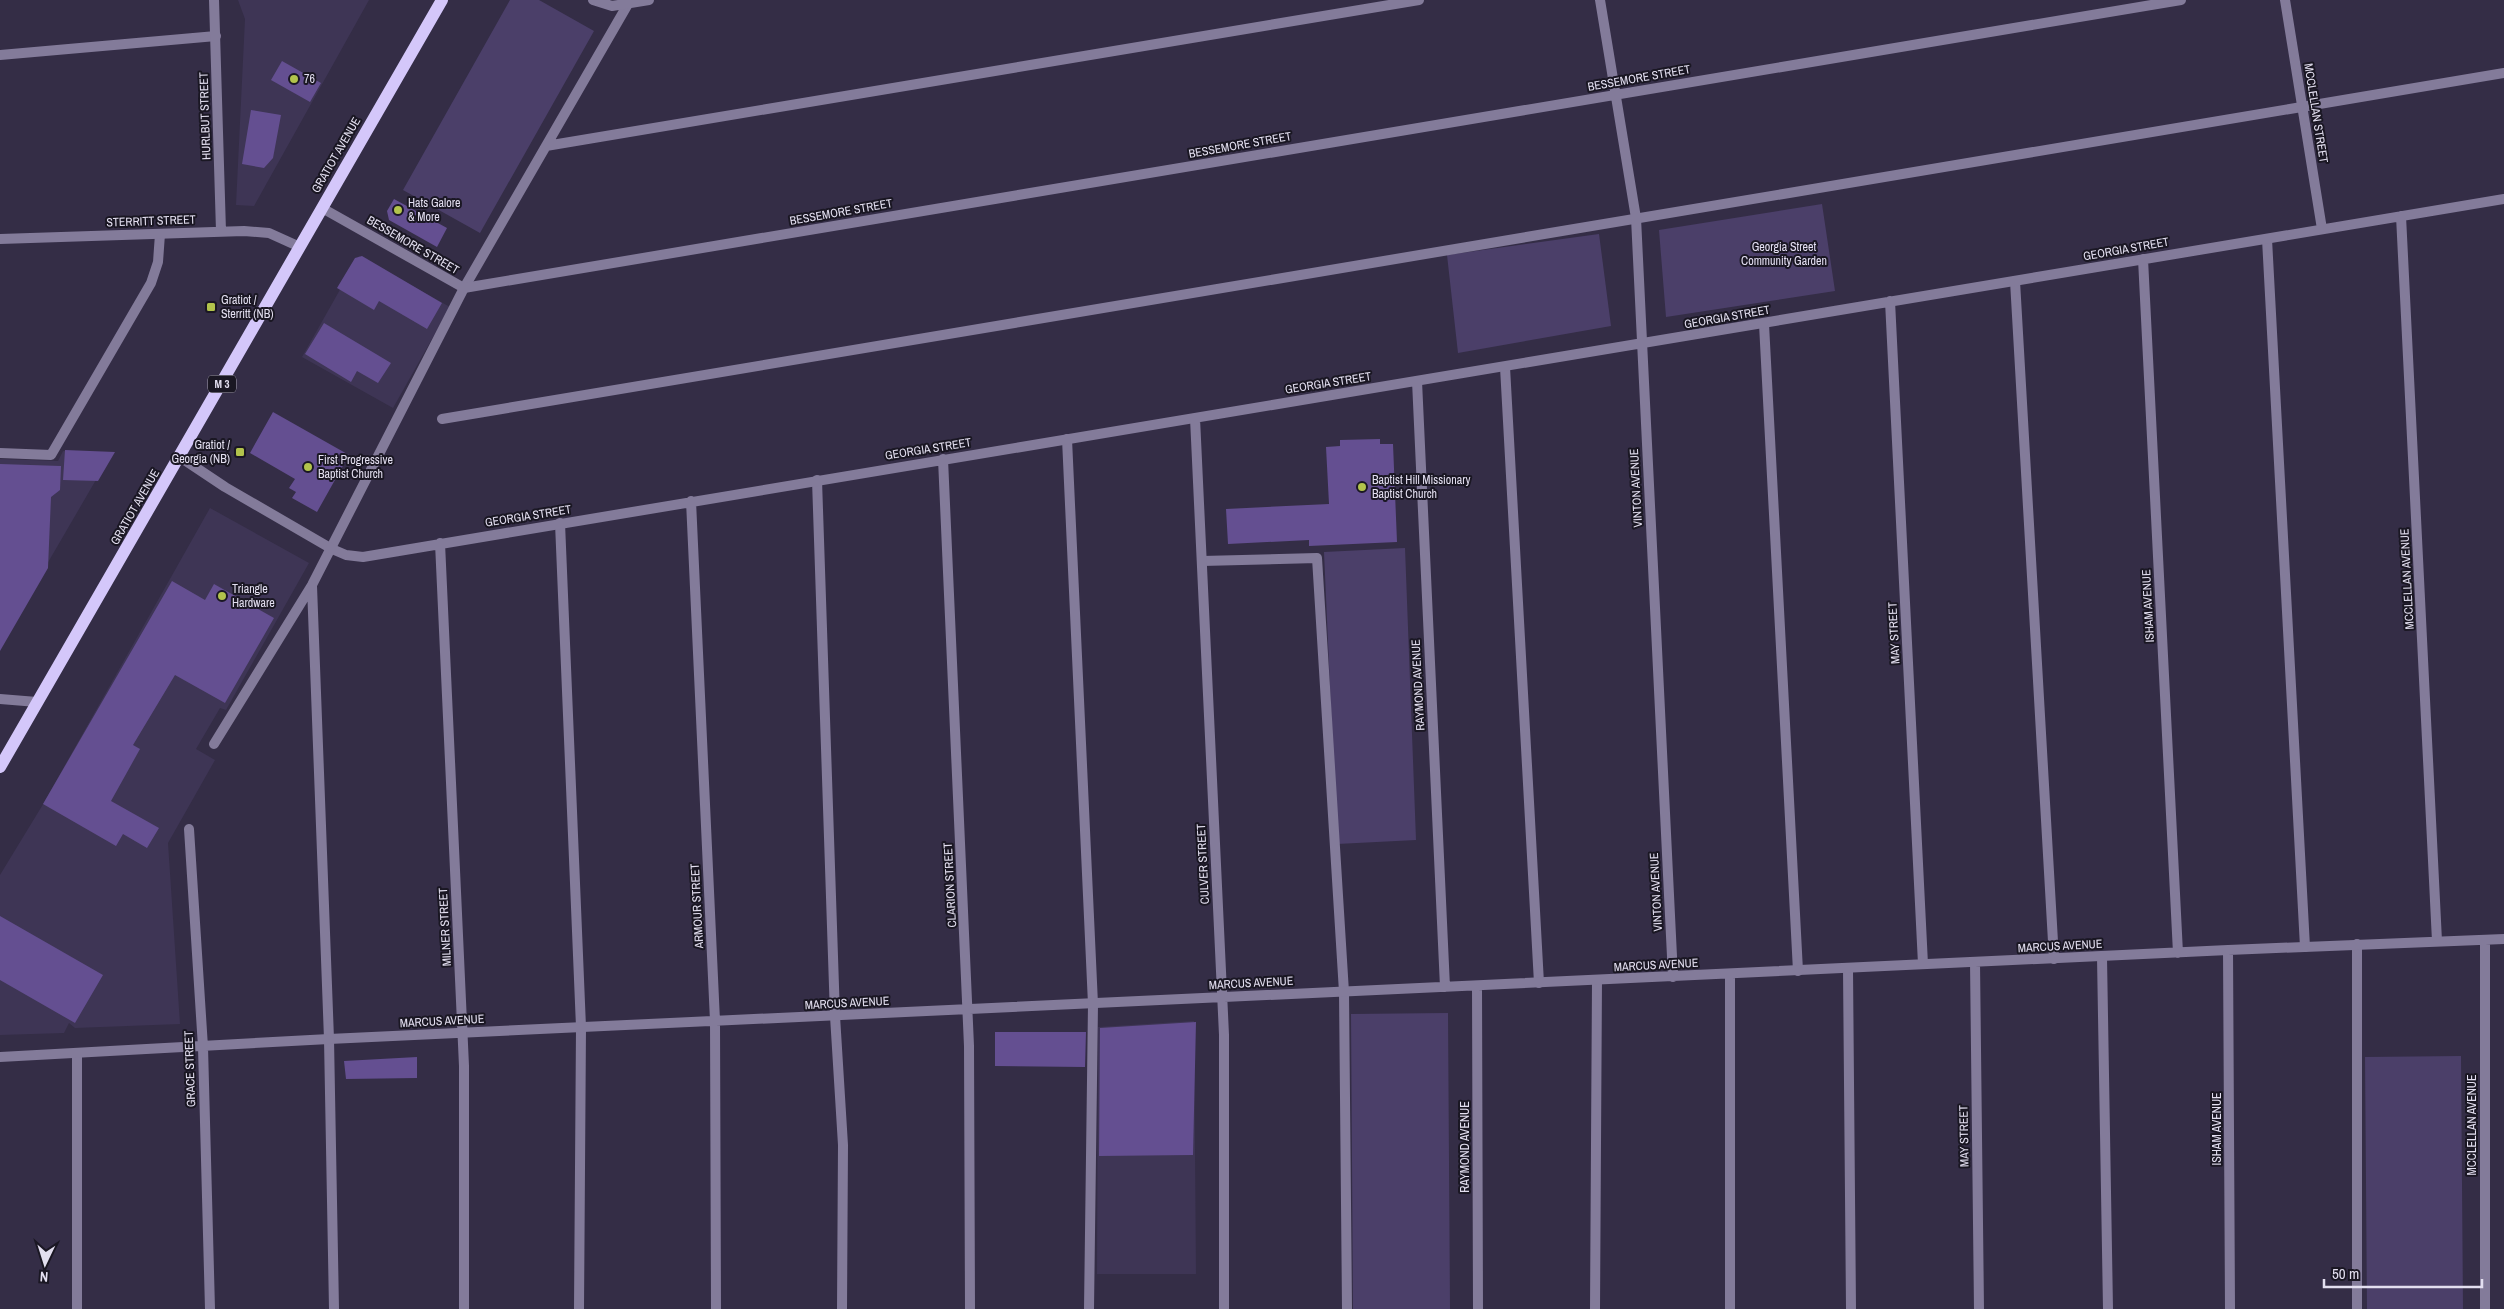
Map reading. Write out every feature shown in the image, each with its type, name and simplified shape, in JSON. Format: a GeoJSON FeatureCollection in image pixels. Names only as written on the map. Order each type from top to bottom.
{"type":"FeatureCollection","features":[{"type":"Feature","properties":{"kind":"main road","name":"GRATIOT AVENUE"},"geometry":{"type":"LineString","coordinates":[[1,764],[442,0]]}},
{"type":"Feature","properties":{"kind":"street","name":"HURLBUT STREET"},"geometry":{"type":"LineString","coordinates":[[214,0],[221,232]]}},
{"type":"Feature","properties":{"kind":"street"},"geometry":{"type":"LineString","coordinates":[[593,0],[612,6],[650,0]]}},
{"type":"Feature","properties":{"kind":"street"},"geometry":{"type":"LineString","coordinates":[[546,146],[1419,0]]}},
{"type":"Feature","properties":{"kind":"street","name":"VINTON AVENUE"},"geometry":{"type":"LineString","coordinates":[[1600,0],[1636,218],[1673,977]]}},
{"type":"Feature","properties":{"kind":"street","name":"BESSEMORE STREET"},"geometry":{"type":"LineString","coordinates":[[322,208],[464,288],[2181,0]]}},
{"type":"Feature","properties":{"kind":"street","name":"MCCLELLAN STREET"},"geometry":{"type":"LineString","coordinates":[[2285,0],[2322,229]]}},
{"type":"Feature","properties":{"kind":"street"},"geometry":{"type":"LineString","coordinates":[[214,744],[312,585],[464,288],[628,4]]}},
{"type":"Feature","properties":{"kind":"street"},"geometry":{"type":"LineString","coordinates":[[0,55],[216,36]]}},
{"type":"Feature","properties":{"kind":"street"},"geometry":{"type":"LineString","coordinates":[[442,419],[2504,73]]}},
{"type":"Feature","properties":{"kind":"street","name":"GEORGIA STREET"},"geometry":{"type":"LineString","coordinates":[[180,456],[225,487],[332,549],[346,555],[363,558],[440,543],[1764,324],[1890,301],[2504,199]]}},
{"type":"Feature","properties":{"kind":"street","name":"MCCLELLAN AVENUE"},"geometry":{"type":"LineString","coordinates":[[2401,216],[2437,941]]}},
{"type":"Feature","properties":{"kind":"street","name":"STERRITT STREET"},"geometry":{"type":"LineString","coordinates":[[0,239],[221,232],[269,233],[300,247]]}},
{"type":"Feature","properties":{"kind":"street"},"geometry":{"type":"LineString","coordinates":[[0,453],[51,454],[151,282],[158,262],[160,234]]}},
{"type":"Feature","properties":{"kind":"street"},"geometry":{"type":"LineString","coordinates":[[2267,239],[2304,947]]}},
{"type":"Feature","properties":{"kind":"street","name":"ISHAM AVENUE"},"geometry":{"type":"LineString","coordinates":[[2143,259],[2178,952]]}},
{"type":"Feature","properties":{"kind":"street"},"geometry":{"type":"LineString","coordinates":[[2015,281],[2054,959]]}},
{"type":"Feature","properties":{"kind":"street","name":"MAY STREET"},"geometry":{"type":"LineString","coordinates":[[1890,301],[1923,964]]}},
{"type":"Feature","properties":{"kind":"street"},"geometry":{"type":"LineString","coordinates":[[1764,324],[1798,971]]}},
{"type":"Feature","properties":{"kind":"street"},"geometry":{"type":"LineString","coordinates":[[1505,367],[1539,983]]}},
{"type":"Feature","properties":{"kind":"street","name":"RAYMOND AVENUE"},"geometry":{"type":"LineString","coordinates":[[1416,382],[1445,987]]}},
{"type":"Feature","properties":{"kind":"street","name":"CULVER STREET"},"geometry":{"type":"LineString","coordinates":[[1196,418],[1222,997],[1224,1309]]}},
{"type":"Feature","properties":{"kind":"street"},"geometry":{"type":"LineString","coordinates":[[1066,439],[1093,1004],[1089,1309]]}},
{"type":"Feature","properties":{"kind":"street","name":"CLARION STREET"},"geometry":{"type":"LineString","coordinates":[[943,459],[968,1010],[970,1309]]}},
{"type":"Feature","properties":{"kind":"street"},"geometry":{"type":"LineString","coordinates":[[817,480],[835,1016],[843,1145],[842,1309]]}},
{"type":"Feature","properties":{"kind":"street","name":"ARMOUR STREET"},"geometry":{"type":"LineString","coordinates":[[691,501],[715,1021],[716,1309]]}},
{"type":"Feature","properties":{"kind":"street"},"geometry":{"type":"LineString","coordinates":[[560,523],[581,1027],[579,1309]]}},
{"type":"Feature","properties":{"kind":"street","name":"MILNER STREET"},"geometry":{"type":"LineString","coordinates":[[440,543],[462,1033],[464,1309]]}},
{"type":"Feature","properties":{"kind":"street"},"geometry":{"type":"LineString","coordinates":[[1202,561],[1317,558],[1344,992],[1347,1309]]}},
{"type":"Feature","properties":{"kind":"street"},"geometry":{"type":"LineString","coordinates":[[312,585],[329,1039],[334,1309]]}},
{"type":"Feature","properties":{"kind":"street"},"geometry":{"type":"LineString","coordinates":[[0,699],[37,702]]}},
{"type":"Feature","properties":{"kind":"street","name":"GRACE STREET"},"geometry":{"type":"LineString","coordinates":[[190,828],[203,1047],[210,1309]]}},
{"type":"Feature","properties":{"kind":"street","name":"MARCUS AVENUE"},"geometry":{"type":"LineString","coordinates":[[0,1057],[581,1027],[1848,969],[2178,952],[2504,939]]}},
{"type":"Feature","properties":{"kind":"street","name":"MCCLELLAN AVENUE"},"geometry":{"type":"LineString","coordinates":[[2485,940],[2485,1309]]}},
{"type":"Feature","properties":{"kind":"street"},"geometry":{"type":"LineString","coordinates":[[2357,944],[2357,1309]]}},
{"type":"Feature","properties":{"kind":"street","name":"ISHAM AVENUE"},"geometry":{"type":"LineString","coordinates":[[2228,950],[2230,1309]]}},
{"type":"Feature","properties":{"kind":"street"},"geometry":{"type":"LineString","coordinates":[[2102,957],[2108,1309]]}},
{"type":"Feature","properties":{"kind":"street","name":"MAY STREET"},"geometry":{"type":"LineString","coordinates":[[1975,962],[1978,1309]]}},
{"type":"Feature","properties":{"kind":"street"},"geometry":{"type":"LineString","coordinates":[[1848,969],[1851,1309]]}},
{"type":"Feature","properties":{"kind":"street"},"geometry":{"type":"LineString","coordinates":[[1730,974],[1730,1309]]}},
{"type":"Feature","properties":{"kind":"street"},"geometry":{"type":"LineString","coordinates":[[1594,1309],[1597,980]]}},
{"type":"Feature","properties":{"kind":"street","name":"RAYMOND AVENUE"},"geometry":{"type":"LineString","coordinates":[[1477,986],[1478,1309]]}},
{"type":"Feature","properties":{"kind":"street"},"geometry":{"type":"LineString","coordinates":[[76,1309],[77,1054]]}},
{"type":"Feature","properties":{"kind":"shaded area"},"geometry":{"type":"Polygon","coordinates":[[[238,0],[369,0],[254,206],[236,205],[245,19],[238,0]]]}},
{"type":"Feature","properties":{"kind":"shaded area"},"geometry":{"type":"Polygon","coordinates":[[[359,256],[450,307],[393,408],[302,357],[359,256]]]}},
{"type":"Feature","properties":{"kind":"shaded area"},"geometry":{"type":"Polygon","coordinates":[[[63,451],[111,454],[0,645],[0,459],[58,461],[63,451]]]}},
{"type":"Feature","properties":{"kind":"shaded area"},"geometry":{"type":"Polygon","coordinates":[[[210,508],[309,563],[226,710],[220,708],[196,749],[215,760],[168,843],[180,1024],[75,1028],[69,1023],[64,1033],[0,1035],[0,875],[42,806],[210,508]]]}},
{"type":"Feature","properties":{"kind":"shaded area"},"geometry":{"type":"Polygon","coordinates":[[[1194,1021],[1196,1274],[1097,1274],[1098,1027],[1194,1021]]]}},
{"type":"Feature","properties":{"kind":"green space"},"geometry":{"type":"Polygon","coordinates":[[[510,0],[539,0],[594,31],[480,233],[403,190],[510,0]]]}},
{"type":"Feature","properties":{"kind":"green space","name":"Georgia Street Community Garden"},"geometry":{"type":"Polygon","coordinates":[[[1822,204],[1835,291],[1666,317],[1659,230],[1822,204]]]}},
{"type":"Feature","properties":{"kind":"green space"},"geometry":{"type":"Polygon","coordinates":[[[1599,234],[1611,326],[1458,353],[1447,255],[1599,234]]]}},
{"type":"Feature","properties":{"kind":"green space"},"geometry":{"type":"Polygon","coordinates":[[[1405,548],[1416,840],[1337,844],[1324,552],[1405,548]]]}},
{"type":"Feature","properties":{"kind":"green space"},"geometry":{"type":"Polygon","coordinates":[[[1448,1013],[1450,1309],[1353,1309],[1351,1014],[1448,1013]]]}},
{"type":"Feature","properties":{"kind":"green space"},"geometry":{"type":"Polygon","coordinates":[[[2461,1056],[2463,1309],[2367,1309],[2365,1057],[2461,1056]]]}},
{"type":"Feature","properties":{"kind":"building"},"geometry":{"type":"Polygon","coordinates":[[[282,61],[321,83],[310,102],[271,80],[282,61]]]}},
{"type":"Feature","properties":{"kind":"building"},"geometry":{"type":"Polygon","coordinates":[[[251,110],[281,115],[273,158],[264,168],[242,164],[251,110]]]}},
{"type":"Feature","properties":{"kind":"building"},"geometry":{"type":"Polygon","coordinates":[[[394,199],[447,228],[437,247],[389,220],[387,211],[394,199]]]}},
{"type":"Feature","properties":{"kind":"building"},"geometry":{"type":"Polygon","coordinates":[[[362,256],[442,303],[427,329],[379,301],[374,310],[337,288],[355,258],[362,256]]]}},
{"type":"Feature","properties":{"kind":"building"},"geometry":{"type":"Polygon","coordinates":[[[324,323],[391,363],[378,383],[357,371],[351,382],[305,354],[324,323]]]}},
{"type":"Feature","properties":{"kind":"building","name":"First Progressive Baptist Church"},"geometry":{"type":"Polygon","coordinates":[[[273,412],[349,455],[317,512],[292,498],[296,492],[289,488],[295,479],[250,453],[273,412]]]}},
{"type":"Feature","properties":{"kind":"building","name":"Baptist Hill Missionary Baptist Church"},"geometry":{"type":"Polygon","coordinates":[[[1380,439],[1380,444],[1393,444],[1397,542],[1309,546],[1309,540],[1228,544],[1226,509],[1329,504],[1326,447],[1340,446],[1340,440],[1380,439]]]}},
{"type":"Feature","properties":{"kind":"building"},"geometry":{"type":"Polygon","coordinates":[[[65,450],[115,452],[98,481],[63,480],[65,450]]]}},
{"type":"Feature","properties":{"kind":"building"},"geometry":{"type":"Polygon","coordinates":[[[0,464],[61,466],[60,490],[51,497],[48,568],[0,651],[0,464]]]}},
{"type":"Feature","properties":{"kind":"building"},"geometry":{"type":"Polygon","coordinates":[[[172,581],[205,600],[214,584],[274,618],[225,703],[175,675],[133,745],[140,749],[111,801],[159,828],[147,848],[123,834],[116,846],[43,804],[172,581]]]}},
{"type":"Feature","properties":{"kind":"building"},"geometry":{"type":"Polygon","coordinates":[[[0,916],[103,975],[75,1023],[0,980],[0,916]]]}},
{"type":"Feature","properties":{"kind":"building"},"geometry":{"type":"Polygon","coordinates":[[[1196,1022],[1193,1155],[1099,1156],[1100,1028],[1196,1022]]]}},
{"type":"Feature","properties":{"kind":"building"},"geometry":{"type":"Polygon","coordinates":[[[995,1032],[1086,1032],[1085,1067],[995,1066],[995,1032]]]}},
{"type":"Feature","properties":{"kind":"building"},"geometry":{"type":"Polygon","coordinates":[[[417,1057],[417,1078],[346,1079],[344,1061],[417,1057]]]}},
{"type":"Feature","properties":{"kind":"place","name":"76"},"geometry":{"type":"Point","coordinates":[294,79]}},
{"type":"Feature","properties":{"kind":"place","name":"Hats Galore & More"},"geometry":{"type":"Point","coordinates":[398,210]}},
{"type":"Feature","properties":{"kind":"place","name":"Gratiot / Sterritt (NB)"},"geometry":{"type":"Point","coordinates":[211,307]}},
{"type":"Feature","properties":{"kind":"place","name":"Gratiot / Georgia (NB)"},"geometry":{"type":"Point","coordinates":[240,452]}},
{"type":"Feature","properties":{"kind":"place","name":"First Progressive Baptist Church"},"geometry":{"type":"Point","coordinates":[308,467]}},
{"type":"Feature","properties":{"kind":"place","name":"Baptist Hill Missionary Baptist Church"},"geometry":{"type":"Point","coordinates":[1362,487]}},
{"type":"Feature","properties":{"kind":"place","name":"Triangle Hardware"},"geometry":{"type":"Point","coordinates":[222,596]}}]}
